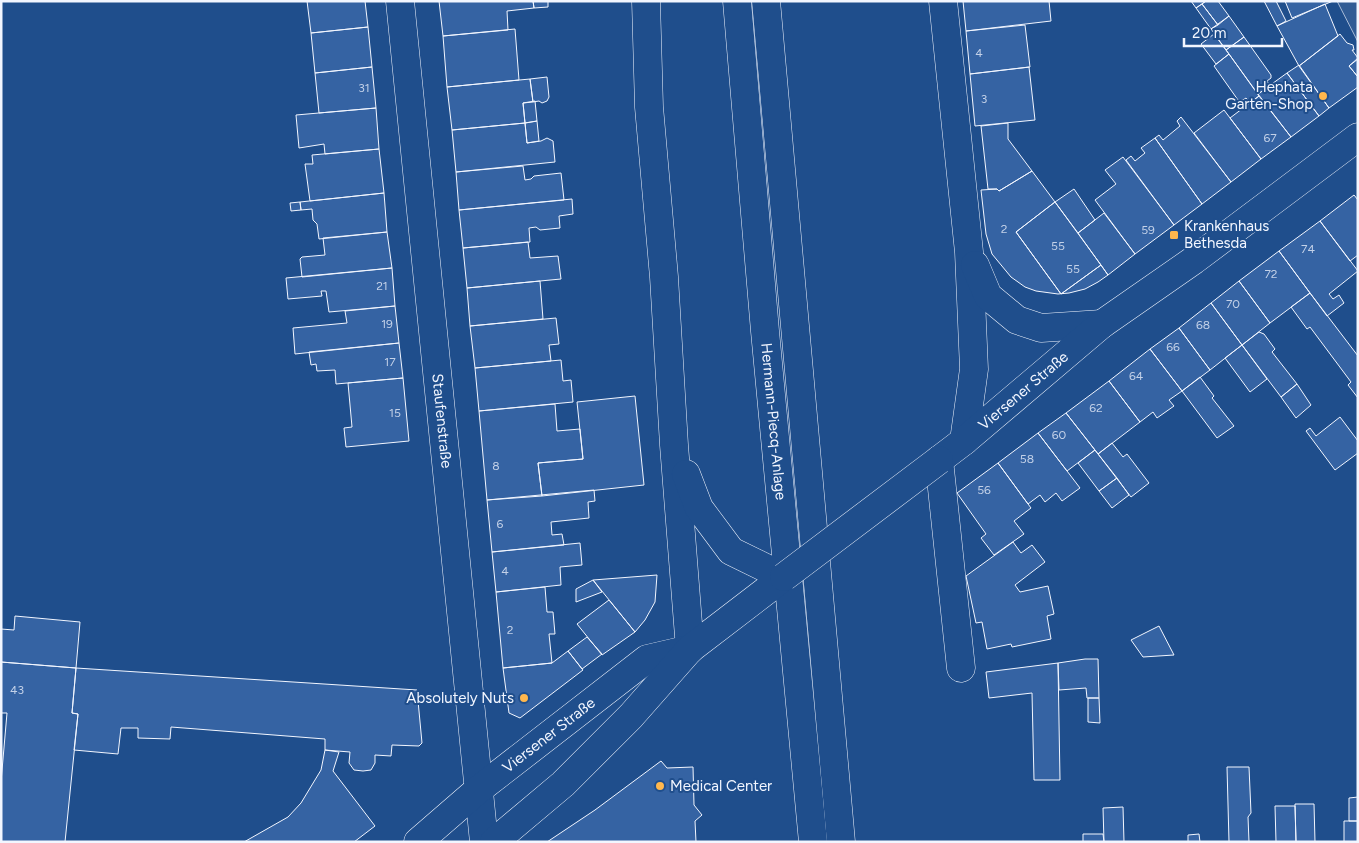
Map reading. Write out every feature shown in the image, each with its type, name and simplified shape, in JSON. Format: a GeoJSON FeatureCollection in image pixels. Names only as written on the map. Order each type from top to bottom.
{"type":"FeatureCollection","features":[{"type":"Feature","properties":{"kind":"main road","name":"Staufenstraße"},"geometry":{"type":"LineString","coordinates":[[400,1],[484,842]]}},
{"type":"Feature","properties":{"kind":"main road"},"geometry":{"type":"LineString","coordinates":[[646,1],[649,107],[664,277],[674,445],[690,649]]}},
{"type":"Feature","properties":{"kind":"main road","name":"Hermann-Piecq-Anlage"},"geometry":{"type":"LineString","coordinates":[[737,1],[765,331],[813,842]]}},
{"type":"Feature","properties":{"kind":"main road","name":"Hermann-Piecq-Anlage"},"geometry":{"type":"LineString","coordinates":[[766,1],[841,842]]}},
{"type":"Feature","properties":{"kind":"main road"},"geometry":{"type":"LineString","coordinates":[[943,1],[969,252],[974,369],[964,441]]}},
{"type":"Feature","properties":{"kind":"main road","name":"Viersener Straße"},"geometry":{"type":"LineString","coordinates":[[494,842],[563,784],[631,716],[690,649],[964,441],[1102,324],[1194,260],[1358,137]]}},
{"type":"Feature","properties":{"kind":"main road"},"geometry":{"type":"LineString","coordinates":[[969,252],[988,296],[1017,320],[1041,328],[1102,324]]}},
{"type":"Feature","properties":{"kind":"main road"},"geometry":{"type":"LineString","coordinates":[[674,445],[699,508],[731,551],[784,577]]}},
{"type":"Feature","properties":{"kind":"main road"},"geometry":{"type":"LineString","coordinates":[[939,460],[961,668]]}},
{"type":"Feature","properties":{"kind":"main road","name":"Viersener Straße"},"geometry":{"type":"LineString","coordinates":[[418,842],[478,790],[648,659],[690,649]]}},
{"type":"Feature","properties":{"kind":"shaded area"},"geometry":{"type":"Polygon","coordinates":[[[1337,1],[1358,1],[1358,42],[1337,1]]]}},
{"type":"Feature","properties":{"kind":"building"},"geometry":{"type":"Polygon","coordinates":[[[307,1],[365,1],[368,27],[311,33],[307,1]]]}},
{"type":"Feature","properties":{"kind":"building"},"geometry":{"type":"Polygon","coordinates":[[[439,1],[533,1],[534,8],[507,11],[508,30],[443,36],[439,1]]]}},
{"type":"Feature","properties":{"kind":"building"},"geometry":{"type":"Polygon","coordinates":[[[533,1],[548,1],[548,7],[534,8],[533,1]]]}},
{"type":"Feature","properties":{"kind":"building"},"geometry":{"type":"Polygon","coordinates":[[[963,1],[1049,1],[1051,21],[966,31],[963,1]]]}},
{"type":"Feature","properties":{"kind":"building"},"geometry":{"type":"Polygon","coordinates":[[[1191,1],[1206,1],[1196,8],[1191,1]]]}},
{"type":"Feature","properties":{"kind":"building"},"geometry":{"type":"Polygon","coordinates":[[[1206,1],[1218,1],[1229,16],[1218,25],[1202,4],[1206,1]]]}},
{"type":"Feature","properties":{"kind":"building"},"geometry":{"type":"Polygon","coordinates":[[[1264,1],[1276,1],[1286,21],[1277,26],[1264,1]]]}},
{"type":"Feature","properties":{"kind":"building"},"geometry":{"type":"Polygon","coordinates":[[[1285,1],[1333,1],[1292,18],[1285,1]]]}},
{"type":"Feature","properties":{"kind":"building"},"geometry":{"type":"Polygon","coordinates":[[[1202,4],[1218,25],[1211,29],[1196,8],[1202,4]]]}},
{"type":"Feature","properties":{"kind":"building"},"geometry":{"type":"Polygon","coordinates":[[[1325,4],[1338,36],[1299,66],[1277,26],[1325,4]]]}},
{"type":"Feature","properties":{"kind":"building"},"geometry":{"type":"Polygon","coordinates":[[[1229,16],[1244,37],[1226,50],[1211,29],[1229,16]]]}},
{"type":"Feature","properties":{"kind":"building"},"geometry":{"type":"Polygon","coordinates":[[[1025,25],[1030,67],[970,74],[966,31],[1025,25]]]}},
{"type":"Feature","properties":{"kind":"building"},"geometry":{"type":"Polygon","coordinates":[[[368,27],[372,67],[315,73],[311,33],[368,27]]]}},
{"type":"Feature","properties":{"kind":"building"},"geometry":{"type":"Polygon","coordinates":[[[515,29],[519,80],[447,87],[443,36],[515,29]]]}},
{"type":"Feature","properties":{"kind":"building"},"geometry":{"type":"Polygon","coordinates":[[[1214,34],[1229,54],[1216,64],[1201,44],[1214,34]]]}},
{"type":"Feature","properties":{"kind":"building"},"geometry":{"type":"Polygon","coordinates":[[[1340,34],[1347,43],[1353,45],[1354,50],[1352,50],[1358,58],[1349,66],[1358,77],[1358,87],[1329,108],[1299,66],[1340,34]]]}},
{"type":"Feature","properties":{"kind":"building"},"geometry":{"type":"Polygon","coordinates":[[[1244,37],[1271,75],[1271,78],[1267,81],[1270,86],[1258,94],[1226,50],[1244,37]]]}},
{"type":"Feature","properties":{"kind":"building"},"geometry":{"type":"Polygon","coordinates":[[[1229,54],[1259,96],[1250,103],[1246,98],[1238,100],[1214,66],[1229,54]]]}},
{"type":"Feature","properties":{"kind":"building"},"geometry":{"type":"Polygon","coordinates":[[[1358,59],[1358,77],[1349,66],[1358,59]]]}},
{"type":"Feature","properties":{"kind":"building"},"geometry":{"type":"Polygon","coordinates":[[[1299,65],[1329,108],[1319,116],[1287,73],[1299,65]]]}},
{"type":"Feature","properties":{"kind":"building"},"geometry":{"type":"Polygon","coordinates":[[[372,67],[376,108],[319,113],[315,73],[372,67]]]}},
{"type":"Feature","properties":{"kind":"building"},"geometry":{"type":"Polygon","coordinates":[[[1029,67],[1035,120],[975,126],[970,74],[1029,67]]]}},
{"type":"Feature","properties":{"kind":"building"},"geometry":{"type":"Polygon","coordinates":[[[1287,73],[1319,116],[1291,137],[1258,94],[1287,73]]]}},
{"type":"Feature","properties":{"kind":"building"},"geometry":{"type":"Polygon","coordinates":[[[547,77],[549,97],[547,101],[542,103],[539,101],[533,102],[530,79],[547,77]]]}},
{"type":"Feature","properties":{"kind":"building"},"geometry":{"type":"Polygon","coordinates":[[[530,79],[533,102],[523,103],[525,123],[452,130],[447,87],[530,79]]]}},
{"type":"Feature","properties":{"kind":"building"},"geometry":{"type":"Polygon","coordinates":[[[1259,96],[1291,137],[1261,159],[1230,118],[1259,96]]]}},
{"type":"Feature","properties":{"kind":"building"},"geometry":{"type":"Polygon","coordinates":[[[535,101],[537,121],[525,123],[523,103],[535,101]]]}},
{"type":"Feature","properties":{"kind":"building"},"geometry":{"type":"Polygon","coordinates":[[[376,108],[379,149],[325,154],[324,144],[299,148],[296,115],[376,108]]]}},
{"type":"Feature","properties":{"kind":"building"},"geometry":{"type":"Polygon","coordinates":[[[1224,110],[1261,159],[1231,182],[1194,133],[1224,110]]]}},
{"type":"Feature","properties":{"kind":"building"},"geometry":{"type":"Polygon","coordinates":[[[1181,117],[1231,182],[1202,204],[1155,138],[1159,135],[1163,140],[1180,126],[1177,121],[1181,117]]]}},
{"type":"Feature","properties":{"kind":"building"},"geometry":{"type":"Polygon","coordinates":[[[537,121],[539,141],[527,143],[525,123],[537,121]]]}},
{"type":"Feature","properties":{"kind":"building"},"geometry":{"type":"Polygon","coordinates":[[[525,123],[527,143],[547,138],[553,141],[555,162],[456,172],[452,130],[525,123]]]}},
{"type":"Feature","properties":{"kind":"building"},"geometry":{"type":"Polygon","coordinates":[[[1008,123],[1008,139],[1032,171],[999,191],[997,189],[988,189],[981,126],[1008,123]]]}},
{"type":"Feature","properties":{"kind":"building"},"geometry":{"type":"Polygon","coordinates":[[[1155,138],[1202,204],[1174,225],[1126,160],[1131,156],[1135,161],[1145,153],[1141,148],[1155,138]]]}},
{"type":"Feature","properties":{"kind":"building"},"geometry":{"type":"Polygon","coordinates":[[[379,149],[384,193],[310,201],[305,164],[313,164],[312,155],[379,149]]]}},
{"type":"Feature","properties":{"kind":"building"},"geometry":{"type":"Polygon","coordinates":[[[1123,157],[1174,225],[1135,254],[1095,200],[1116,184],[1105,170],[1123,157]]]}},
{"type":"Feature","properties":{"kind":"building"},"geometry":{"type":"Polygon","coordinates":[[[523,166],[525,180],[531,179],[534,176],[561,173],[564,200],[459,210],[456,172],[523,166]]]}},
{"type":"Feature","properties":{"kind":"building"},"geometry":{"type":"Polygon","coordinates":[[[1032,171],[1055,202],[1016,232],[1061,294],[1036,291],[1025,287],[1011,277],[992,254],[986,234],[981,190],[997,189],[999,191],[1032,171]]]}},
{"type":"Feature","properties":{"kind":"building"},"geometry":{"type":"Polygon","coordinates":[[[1074,189],[1095,220],[1078,233],[1055,202],[1074,189]]]}},
{"type":"Feature","properties":{"kind":"building"},"geometry":{"type":"Polygon","coordinates":[[[384,193],[387,232],[319,239],[317,224],[313,220],[312,209],[301,210],[300,202],[384,193]]]}},
{"type":"Feature","properties":{"kind":"building"},"geometry":{"type":"Polygon","coordinates":[[[1354,195],[1358,200],[1358,255],[1350,261],[1320,221],[1354,195]]]}},
{"type":"Feature","properties":{"kind":"building"},"geometry":{"type":"Polygon","coordinates":[[[572,199],[573,214],[559,216],[560,228],[540,230],[536,227],[529,228],[530,242],[463,248],[459,210],[572,199]]]}},
{"type":"Feature","properties":{"kind":"building"},"geometry":{"type":"Polygon","coordinates":[[[300,202],[301,210],[291,211],[290,203],[300,202]]]}},
{"type":"Feature","properties":{"kind":"building"},"geometry":{"type":"Polygon","coordinates":[[[1055,202],[1101,265],[1061,294],[1016,232],[1055,202]]]}},
{"type":"Feature","properties":{"kind":"building"},"geometry":{"type":"Polygon","coordinates":[[[1104,213],[1135,254],[1108,275],[1078,233],[1104,213]]]}},
{"type":"Feature","properties":{"kind":"building"},"geometry":{"type":"Polygon","coordinates":[[[1320,221],[1358,271],[1329,294],[1333,299],[1339,295],[1344,303],[1327,316],[1279,251],[1320,221]]]}},
{"type":"Feature","properties":{"kind":"building"},"geometry":{"type":"Polygon","coordinates":[[[387,232],[392,268],[302,277],[300,259],[302,257],[325,255],[323,238],[387,232]]]}},
{"type":"Feature","properties":{"kind":"building"},"geometry":{"type":"Polygon","coordinates":[[[528,242],[530,258],[558,256],[561,279],[467,288],[463,248],[528,242]]]}},
{"type":"Feature","properties":{"kind":"building"},"geometry":{"type":"Polygon","coordinates":[[[1279,251],[1310,293],[1270,323],[1239,281],[1279,251]]]}},
{"type":"Feature","properties":{"kind":"building"},"geometry":{"type":"Polygon","coordinates":[[[1101,265],[1108,275],[1085,289],[1061,294],[1101,265]]]}},
{"type":"Feature","properties":{"kind":"building"},"geometry":{"type":"Polygon","coordinates":[[[392,268],[395,306],[329,312],[326,291],[321,291],[322,296],[288,299],[286,278],[392,268]]]}},
{"type":"Feature","properties":{"kind":"building"},"geometry":{"type":"Polygon","coordinates":[[[540,281],[543,319],[470,326],[467,288],[540,281]]]}},
{"type":"Feature","properties":{"kind":"building"},"geometry":{"type":"Polygon","coordinates":[[[1239,281],[1270,323],[1242,345],[1211,303],[1239,281]]]}},
{"type":"Feature","properties":{"kind":"building"},"geometry":{"type":"Polygon","coordinates":[[[1310,293],[1358,356],[1358,398],[1348,385],[1351,382],[1310,327],[1307,329],[1291,307],[1310,293]]]}},
{"type":"Feature","properties":{"kind":"building"},"geometry":{"type":"Polygon","coordinates":[[[1211,303],[1242,345],[1210,370],[1179,328],[1211,303]]]}},
{"type":"Feature","properties":{"kind":"building"},"geometry":{"type":"Polygon","coordinates":[[[395,306],[399,343],[295,354],[293,328],[347,323],[345,311],[395,306]]]}},
{"type":"Feature","properties":{"kind":"building"},"geometry":{"type":"Polygon","coordinates":[[[556,318],[559,344],[549,345],[551,361],[475,368],[470,326],[556,318]]]}},
{"type":"Feature","properties":{"kind":"building"},"geometry":{"type":"Polygon","coordinates":[[[1179,328],[1210,370],[1182,391],[1150,349],[1179,328]]]}},
{"type":"Feature","properties":{"kind":"building"},"geometry":{"type":"Polygon","coordinates":[[[1259,332],[1264,334],[1275,349],[1272,352],[1297,384],[1281,397],[1242,345],[1259,332]]]}},
{"type":"Feature","properties":{"kind":"building"},"geometry":{"type":"Polygon","coordinates":[[[399,343],[403,378],[336,384],[335,370],[317,371],[316,364],[311,365],[309,352],[399,343]]]}},
{"type":"Feature","properties":{"kind":"building"},"geometry":{"type":"Polygon","coordinates":[[[1242,345],[1267,379],[1250,392],[1225,358],[1242,345]]]}},
{"type":"Feature","properties":{"kind":"building"},"geometry":{"type":"Polygon","coordinates":[[[1150,349],[1182,391],[1169,400],[1174,406],[1157,418],[1153,412],[1140,422],[1109,381],[1150,349]]]}},
{"type":"Feature","properties":{"kind":"building"},"geometry":{"type":"Polygon","coordinates":[[[561,360],[563,381],[571,380],[573,402],[479,411],[475,368],[561,360]]]}},
{"type":"Feature","properties":{"kind":"building"},"geometry":{"type":"Polygon","coordinates":[[[1200,377],[1214,396],[1212,398],[1234,426],[1217,438],[1182,391],[1200,377]]]}},
{"type":"Feature","properties":{"kind":"building"},"geometry":{"type":"Polygon","coordinates":[[[403,378],[409,441],[346,447],[344,428],[352,427],[348,383],[403,378]]]}},
{"type":"Feature","properties":{"kind":"building"},"geometry":{"type":"Polygon","coordinates":[[[1109,381],[1140,422],[1098,454],[1066,413],[1109,381]]]}},
{"type":"Feature","properties":{"kind":"building"},"geometry":{"type":"Polygon","coordinates":[[[1297,384],[1311,405],[1296,418],[1281,397],[1297,384]]]}},
{"type":"Feature","properties":{"kind":"building"},"geometry":{"type":"Polygon","coordinates":[[[635,396],[644,485],[542,496],[538,463],[583,459],[577,402],[635,396]]]}},
{"type":"Feature","properties":{"kind":"building"},"geometry":{"type":"Polygon","coordinates":[[[555,404],[557,431],[580,429],[583,459],[538,463],[542,496],[487,500],[479,411],[555,404]]]}},
{"type":"Feature","properties":{"kind":"building"},"geometry":{"type":"Polygon","coordinates":[[[1066,413],[1095,450],[1067,471],[1038,433],[1066,413]]]}},
{"type":"Feature","properties":{"kind":"building"},"geometry":{"type":"Polygon","coordinates":[[[1340,417],[1358,441],[1358,453],[1335,470],[1306,431],[1310,428],[1316,436],[1340,417]]]}},
{"type":"Feature","properties":{"kind":"building"},"geometry":{"type":"Polygon","coordinates":[[[1038,433],[1080,488],[1062,501],[1056,493],[1045,502],[1040,495],[1028,504],[998,463],[1038,433]]]}},
{"type":"Feature","properties":{"kind":"building"},"geometry":{"type":"Polygon","coordinates":[[[1112,443],[1123,457],[1127,454],[1149,483],[1131,497],[1098,454],[1112,443]]]}},
{"type":"Feature","properties":{"kind":"building"},"geometry":{"type":"Polygon","coordinates":[[[1095,450],[1117,478],[1099,491],[1078,463],[1095,450]]]}},
{"type":"Feature","properties":{"kind":"building"},"geometry":{"type":"Polygon","coordinates":[[[998,463],[1031,508],[1014,521],[1024,534],[994,555],[981,538],[986,534],[957,493],[998,463]]]}},
{"type":"Feature","properties":{"kind":"building"},"geometry":{"type":"Polygon","coordinates":[[[1117,478],[1129,495],[1112,508],[1099,491],[1117,478]]]}},
{"type":"Feature","properties":{"kind":"building"},"geometry":{"type":"Polygon","coordinates":[[[594,490],[595,501],[588,502],[589,518],[551,522],[552,535],[562,534],[564,545],[492,552],[487,500],[594,490]]]}},
{"type":"Feature","properties":{"kind":"building"},"geometry":{"type":"Polygon","coordinates":[[[1013,542],[1021,553],[1032,545],[1045,562],[1015,585],[1020,592],[1048,586],[1054,614],[1047,616],[1051,639],[1012,647],[1011,644],[987,649],[982,622],[976,623],[966,576],[1013,542]]]}},
{"type":"Feature","properties":{"kind":"building"},"geometry":{"type":"Polygon","coordinates":[[[580,543],[582,565],[560,567],[561,585],[496,592],[492,552],[580,543]]]}},
{"type":"Feature","properties":{"kind":"building"},"geometry":{"type":"Polygon","coordinates":[[[657,575],[655,602],[645,620],[635,632],[593,580],[657,575]]]}},
{"type":"Feature","properties":{"kind":"building"},"geometry":{"type":"Polygon","coordinates":[[[593,580],[602,592],[576,602],[576,589],[593,580]]]}},
{"type":"Feature","properties":{"kind":"building"},"geometry":{"type":"Polygon","coordinates":[[[545,587],[547,612],[553,612],[555,634],[549,634],[552,663],[503,668],[496,592],[545,587]]]}},
{"type":"Feature","properties":{"kind":"building"},"geometry":{"type":"Polygon","coordinates":[[[609,600],[635,632],[602,655],[577,624],[609,600]]]}},
{"type":"Feature","properties":{"kind":"building"},"geometry":{"type":"Polygon","coordinates":[[[15,616],[80,622],[76,668],[1,662],[1,629],[14,630],[15,616]]]}},
{"type":"Feature","properties":{"kind":"building"},"geometry":{"type":"Polygon","coordinates":[[[1159,626],[1174,655],[1143,657],[1131,640],[1159,626]]]}},
{"type":"Feature","properties":{"kind":"building"},"geometry":{"type":"Polygon","coordinates":[[[587,637],[602,654],[582,669],[568,651],[587,637]]]}},
{"type":"Feature","properties":{"kind":"building"},"geometry":{"type":"Polygon","coordinates":[[[568,651],[583,670],[520,718],[509,713],[503,668],[552,663],[568,651]]]}},
{"type":"Feature","properties":{"kind":"building"},"geometry":{"type":"Polygon","coordinates":[[[1098,659],[1099,698],[1087,698],[1086,688],[1059,690],[1058,663],[1098,659]]]}},
{"type":"Feature","properties":{"kind":"building"},"geometry":{"type":"Polygon","coordinates":[[[1,662],[76,668],[72,713],[78,714],[65,842],[1,842],[1,782],[7,713],[1,713],[1,662]]]}},
{"type":"Feature","properties":{"kind":"building"},"geometry":{"type":"Polygon","coordinates":[[[1058,663],[1060,780],[1034,780],[1032,693],[989,698],[986,672],[1058,663]]]}},
{"type":"Feature","properties":{"kind":"building"},"geometry":{"type":"Polygon","coordinates":[[[76,668],[417,690],[422,743],[419,746],[392,745],[391,756],[375,755],[375,763],[371,770],[363,771],[354,770],[349,763],[350,752],[325,750],[325,739],[171,727],[170,739],[138,738],[138,728],[121,728],[118,754],[74,750],[78,714],[72,713],[76,668]]]}},
{"type":"Feature","properties":{"kind":"building"},"geometry":{"type":"Polygon","coordinates":[[[1088,698],[1099,698],[1100,723],[1088,722],[1088,698]]]}},
{"type":"Feature","properties":{"kind":"building"},"geometry":{"type":"Polygon","coordinates":[[[325,750],[339,752],[333,771],[375,826],[354,842],[244,842],[288,817],[301,803],[321,770],[325,750]]]}},
{"type":"Feature","properties":{"kind":"building","name":"Medical Center"},"geometry":{"type":"Polygon","coordinates":[[[661,761],[667,768],[693,767],[694,805],[702,815],[695,821],[696,842],[547,842],[595,810],[661,761]]]}},
{"type":"Feature","properties":{"kind":"building"},"geometry":{"type":"Polygon","coordinates":[[[1227,767],[1249,767],[1251,813],[1248,817],[1249,842],[1229,842],[1227,767]]]}},
{"type":"Feature","properties":{"kind":"building"},"geometry":{"type":"Polygon","coordinates":[[[1358,797],[1358,821],[1349,821],[1349,798],[1358,797]]]}},
{"type":"Feature","properties":{"kind":"building"},"geometry":{"type":"Polygon","coordinates":[[[1295,804],[1314,804],[1315,842],[1296,842],[1295,804]]]}},
{"type":"Feature","properties":{"kind":"building"},"geometry":{"type":"Polygon","coordinates":[[[1275,806],[1295,806],[1296,842],[1276,842],[1275,806]]]}},
{"type":"Feature","properties":{"kind":"building"},"geometry":{"type":"Polygon","coordinates":[[[1123,807],[1124,842],[1104,842],[1103,808],[1123,807]]]}},
{"type":"Feature","properties":{"kind":"building"},"geometry":{"type":"Polygon","coordinates":[[[1344,821],[1358,821],[1358,842],[1344,842],[1344,821]]]}},
{"type":"Feature","properties":{"kind":"building"},"geometry":{"type":"Polygon","coordinates":[[[1083,834],[1103,834],[1104,842],[1083,842],[1083,834]]]}},
{"type":"Feature","properties":{"kind":"building"},"geometry":{"type":"Polygon","coordinates":[[[1199,834],[1200,842],[1188,842],[1188,835],[1199,834]]]}},
{"type":"Feature","properties":{"kind":"place","name":"Hephata Garten-Shop"},"geometry":{"type":"Point","coordinates":[1323,96]}},
{"type":"Feature","properties":{"kind":"place","name":"Krankenhaus Bethesda"},"geometry":{"type":"Point","coordinates":[1174,235]}},
{"type":"Feature","properties":{"kind":"place","name":"Absolutely Nuts"},"geometry":{"type":"Point","coordinates":[524,698]}},
{"type":"Feature","properties":{"kind":"place","name":"Medical Center"},"geometry":{"type":"Point","coordinates":[660,786]}}]}
